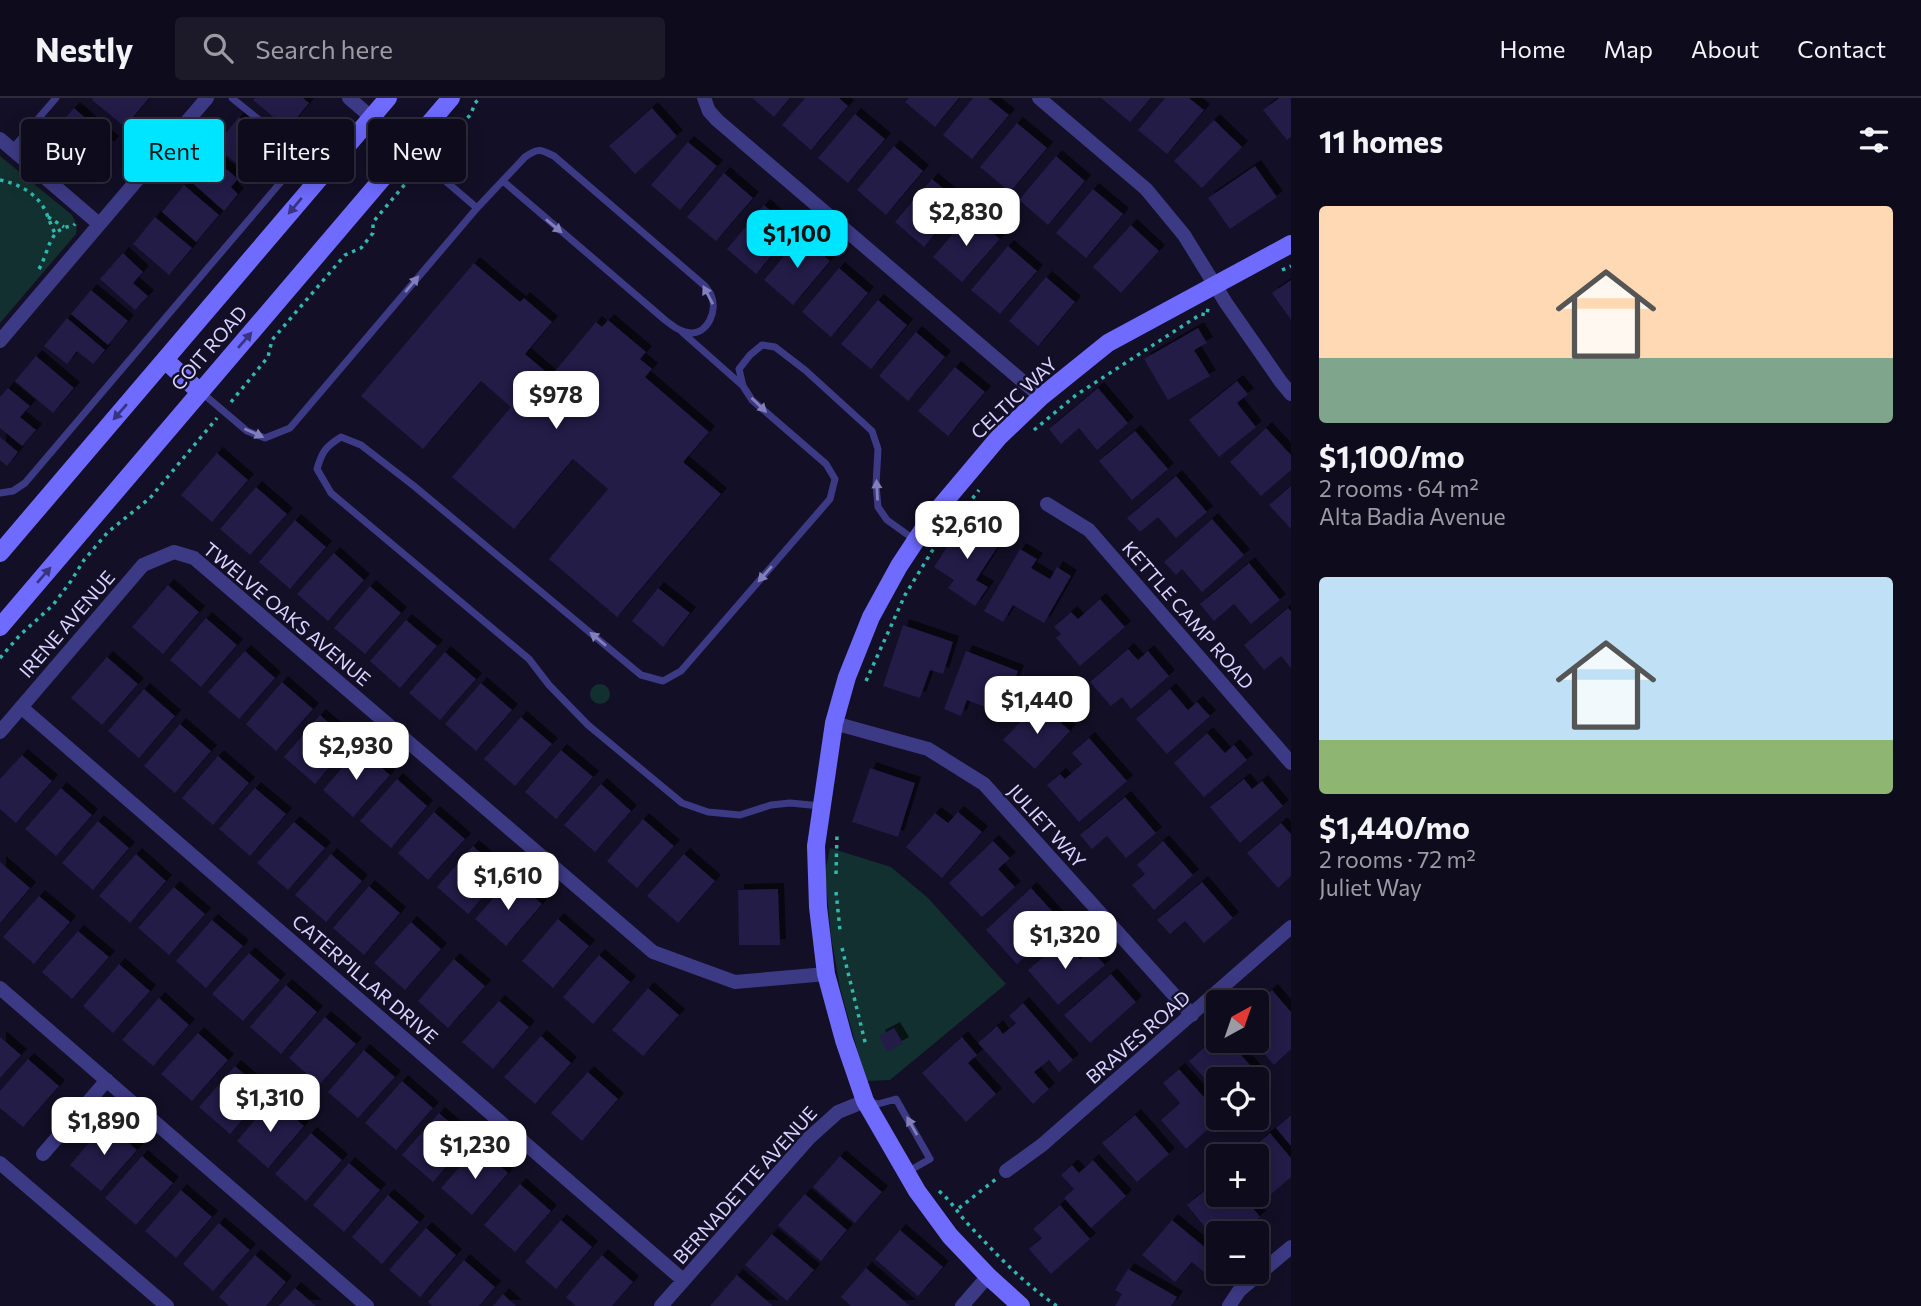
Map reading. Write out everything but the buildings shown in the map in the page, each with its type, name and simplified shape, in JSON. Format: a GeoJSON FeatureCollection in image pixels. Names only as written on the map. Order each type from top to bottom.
{"type":"FeatureCollection","features":[{"type":"Feature","properties":{"kind":"main road","name":"COIT ROAD"},"geometry":{"type":"LineString","coordinates":[[0,553],[388,98]]}},
{"type":"Feature","properties":{"kind":"main road","name":"COIT ROAD"},"geometry":{"type":"LineString","coordinates":[[433,119],[451,98]]}},
{"type":"Feature","properties":{"kind":"main road","name":"COIT ROAD"},"geometry":{"type":"LineString","coordinates":[[0,626],[380,182]]}},
{"type":"Feature","properties":{"kind":"main road","name":"CELTIC WAY"},"geometry":{"type":"LineString","coordinates":[[1021,1306],[950,1237],[917,1191],[913,1169],[865,1101],[844,1040],[826,974],[818,907],[816,858],[834,723],[850,668],[871,617],[899,566],[930,519],[999,437],[1041,397],[1108,343],[1291,244]]}},
{"type":"Feature","properties":{"kind":"main road"},"geometry":{"type":"LineString","coordinates":[[165,360],[200,391]]}},
{"type":"Feature","properties":{"kind":"street"},"geometry":{"type":"LineString","coordinates":[[0,341],[206,98]]}},
{"type":"Feature","properties":{"kind":"street"},"geometry":{"type":"LineString","coordinates":[[349,98],[373,119]]}},
{"type":"Feature","properties":{"kind":"street"},"geometry":{"type":"LineString","coordinates":[[705,98],[709,111],[717,120],[1041,397]]}},
{"type":"Feature","properties":{"kind":"street"},"geometry":{"type":"LineString","coordinates":[[1040,98],[1146,189],[1185,235],[1226,303],[1291,394]]}},
{"type":"Feature","properties":{"kind":"street"},"geometry":{"type":"LineString","coordinates":[[0,139],[99,224]]}},
{"type":"Feature","properties":{"kind":"street","name":"KETTLE CAMP ROAD"},"geometry":{"type":"LineString","coordinates":[[1046,504],[1089,530],[1291,763]]}},
{"type":"Feature","properties":{"kind":"street","name":"IRENE AVENUE"},"geometry":{"type":"LineString","coordinates":[[0,732],[143,565],[172,551]]}},
{"type":"Feature","properties":{"kind":"street","name":"TWELVE OAKS AVENUE"},"geometry":{"type":"LineString","coordinates":[[172,551],[194,558],[653,952],[735,982],[826,974]]}},
{"type":"Feature","properties":{"kind":"street","name":"CATERPILLAR DRIVE"},"geometry":{"type":"LineString","coordinates":[[21,708],[684,1280]]}},
{"type":"Feature","properties":{"kind":"street","name":"JULIET WAY"},"geometry":{"type":"LineString","coordinates":[[834,723],[928,749],[984,784],[1192,1015]]}},
{"type":"Feature","properties":{"kind":"street","name":"BRAVES ROAD"},"geometry":{"type":"LineString","coordinates":[[1006,1171],[1042,1145],[1291,927]]}},
{"type":"Feature","properties":{"kind":"street"},"geometry":{"type":"LineString","coordinates":[[0,988],[367,1306]]}},
{"type":"Feature","properties":{"kind":"street"},"geometry":{"type":"LineString","coordinates":[[43,1154],[107,1080]]}},
{"type":"Feature","properties":{"kind":"street","name":"BERNADETTE AVENUE"},"geometry":{"type":"LineString","coordinates":[[661,1306],[809,1138],[838,1112],[865,1101]]}},
{"type":"Feature","properties":{"kind":"street"},"geometry":{"type":"LineString","coordinates":[[0,1163],[167,1306]]}},
{"type":"Feature","properties":{"kind":"street"},"geometry":{"type":"LineString","coordinates":[[1229,1306],[1239,1291],[1291,1247]]}},
{"type":"Feature","properties":{"kind":"street"},"geometry":{"type":"LineString","coordinates":[[962,1306],[988,1276]]}},
{"type":"Feature","properties":{"kind":"lane"},"geometry":{"type":"LineString","coordinates":[[12,149],[56,98]]}},
{"type":"Feature","properties":{"kind":"lane"},"geometry":{"type":"LineString","coordinates":[[0,493],[13,491],[25,483],[286,176],[290,160],[287,148],[279,137],[232,98]]}},
{"type":"Feature","properties":{"kind":"lane"},"geometry":{"type":"LineString","coordinates":[[200,391],[247,431],[265,438],[290,428],[477,208],[525,157],[541,149],[554,156],[705,286],[714,304],[708,324],[701,331],[681,331]]}},
{"type":"Feature","properties":{"kind":"lane"},"geometry":{"type":"LineString","coordinates":[[503,181],[681,331],[743,386],[752,400],[826,464],[835,479],[830,499],[681,671],[663,681],[641,675],[414,485],[361,445],[341,437],[327,446],[317,469],[331,493],[529,659],[549,685],[588,725],[682,803],[708,812],[740,815],[771,805],[790,803],[822,806]]}},
{"type":"Feature","properties":{"kind":"lane"},"geometry":{"type":"LineString","coordinates":[[446,182],[477,208]]}},
{"type":"Feature","properties":{"kind":"lane"},"geometry":{"type":"LineString","coordinates":[[743,386],[739,369],[762,345],[775,347],[805,370],[872,431],[878,449],[878,507],[887,520],[916,540]]}},
{"type":"Feature","properties":{"kind":"lane"},"geometry":{"type":"LineString","coordinates":[[865,1101],[878,1104],[896,1099],[930,1159],[913,1169]]}},
{"type":"Feature","properties":{"kind":"path"},"geometry":{"type":"LineString","coordinates":[[466,119],[480,98]]}},
{"type":"Feature","properties":{"kind":"path"},"geometry":{"type":"LineString","coordinates":[[0,180],[22,186],[44,208],[55,234]]}},
{"type":"Feature","properties":{"kind":"path"},"geometry":{"type":"LineString","coordinates":[[0,658],[20,635],[54,605],[84,560],[108,531],[150,498],[268,357],[272,340],[345,255],[361,248],[373,233],[373,222],[406,182]]}},
{"type":"Feature","properties":{"kind":"path"},"geometry":{"type":"LineString","coordinates":[[39,269],[55,234],[64,227],[74,226],[86,212]]}},
{"type":"Feature","properties":{"kind":"path"},"geometry":{"type":"LineString","coordinates":[[48,217],[64,227]]}},
{"type":"Feature","properties":{"kind":"path"},"geometry":{"type":"LineString","coordinates":[[1027,435],[1076,395],[1201,314],[1207,315],[1208,309]]}},
{"type":"Feature","properties":{"kind":"path"},"geometry":{"type":"LineString","coordinates":[[862,689],[905,595],[932,551],[980,489]]}},
{"type":"Feature","properties":{"kind":"path"},"geometry":{"type":"LineString","coordinates":[[837,829],[836,883],[840,932]]}},
{"type":"Feature","properties":{"kind":"path"},"geometry":{"type":"LineString","coordinates":[[841,944],[868,1053]]}},
{"type":"Feature","properties":{"kind":"path"},"geometry":{"type":"LineString","coordinates":[[913,1169],[951,1201],[1003,1261],[1057,1306]]}},
{"type":"Feature","properties":{"kind":"path"},"geometry":{"type":"LineString","coordinates":[[959,1208],[1006,1171]]}},
{"type":"Feature","properties":{"kind":"green space"},"geometry":{"type":"Polygon","coordinates":[[[0,156],[21,173],[21,182],[32,182],[72,215],[77,225],[76,234],[0,323],[0,156]]]}},
{"type":"Feature","properties":{"kind":"green space"},"geometry":{"type":"Polygon","coordinates":[[[600,684],[607,687],[610,694],[607,701],[600,704],[593,701],[590,694],[593,687],[600,684]]]}},
{"type":"Feature","properties":{"kind":"green space"},"geometry":{"type":"Polygon","coordinates":[[[830,848],[891,867],[928,898],[1006,984],[890,1080],[866,1081],[840,988],[831,936],[825,872],[830,848]]]}}]}
